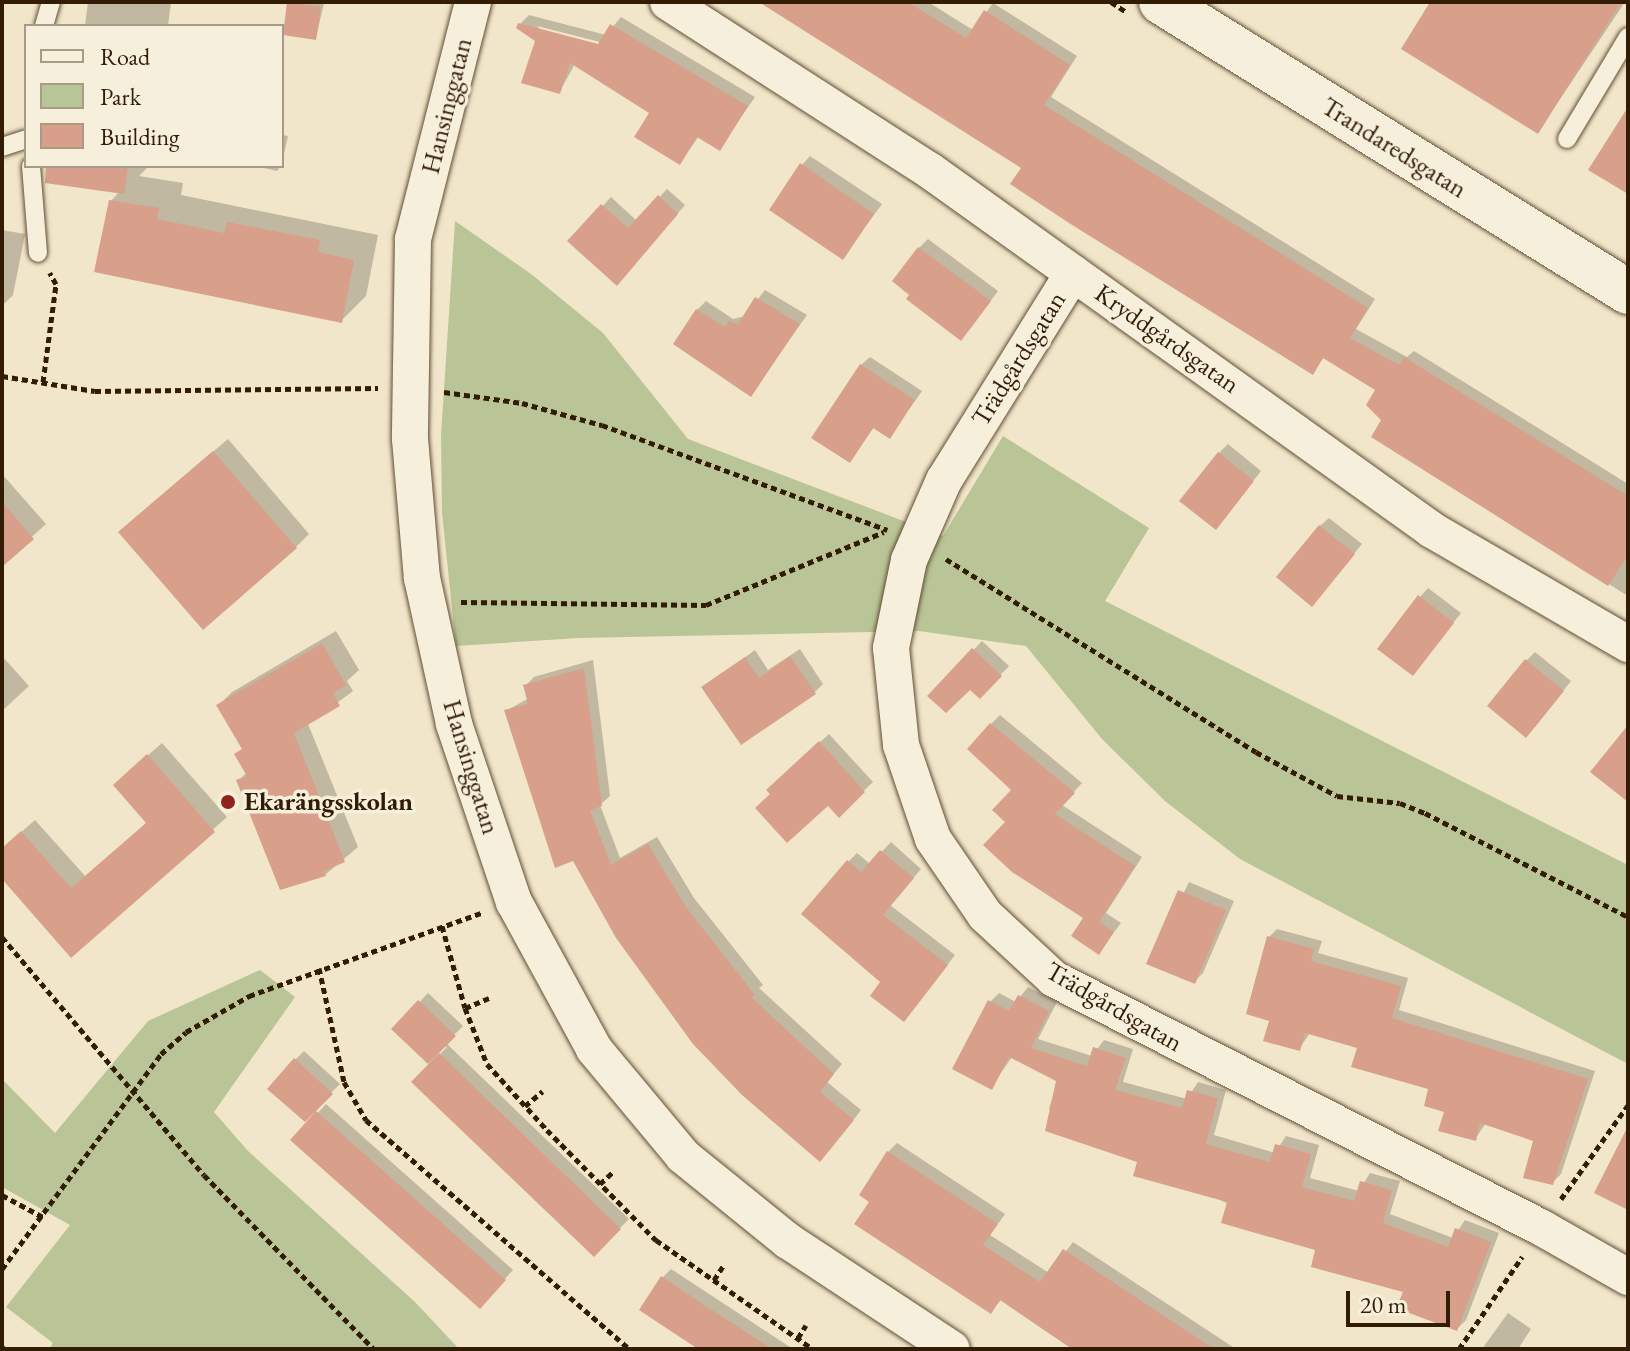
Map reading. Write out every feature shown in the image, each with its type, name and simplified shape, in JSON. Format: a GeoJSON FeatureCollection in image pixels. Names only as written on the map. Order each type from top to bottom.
{"type":"FeatureCollection","features":[{"type":"Feature","properties":{"kind":"street","name":"Hansinggatan"},"geometry":{"type":"LineString","coordinates":[[473,2],[413,239],[410,439],[427,601],[454,724],[514,902],[594,1049],[683,1156],[788,1241],[952,1349]]}},
{"type":"Feature","properties":{"kind":"street","name":"Kryddgårdsgatan"},"geometry":{"type":"LineString","coordinates":[[668,2],[929,170],[1432,530],[1628,644]]}},
{"type":"Feature","properties":{"kind":"street","name":"Trandaredsgatan"},"geometry":{"type":"LineString","coordinates":[[1161,2],[1628,292]]}},
{"type":"Feature","properties":{"kind":"street","name":"Trädgårdsgatan"},"geometry":{"type":"LineString","coordinates":[[1073,273],[944,480],[903,536],[891,648],[901,745],[933,839],[985,915],[1054,979],[1542,1228],[1628,1277]]}},
{"type":"Feature","properties":{"kind":"lane"},"geometry":{"type":"LineString","coordinates":[[45,24],[51,2]]}},
{"type":"Feature","properties":{"kind":"lane"},"geometry":{"type":"LineString","coordinates":[[1567,139],[1626,46]]}},
{"type":"Feature","properties":{"kind":"lane"},"geometry":{"type":"LineString","coordinates":[[2,147],[24,140]]}},
{"type":"Feature","properties":{"kind":"lane"},"geometry":{"type":"LineString","coordinates":[[31,168],[38,253]]}},
{"type":"Feature","properties":{"kind":"path"},"geometry":{"type":"LineString","coordinates":[[38,253],[56,284],[43,382]]}},
{"type":"Feature","properties":{"kind":"path"},"geometry":{"type":"LineString","coordinates":[[2,376],[95,391],[409,388],[522,403],[602,425],[903,536],[1256,752],[1337,796],[1400,803],[1425,813],[1628,917]]}},
{"type":"Feature","properties":{"kind":"path"},"geometry":{"type":"LineString","coordinates":[[427,601],[706,605],[903,536]]}},
{"type":"Feature","properties":{"kind":"path"},"geometry":{"type":"LineString","coordinates":[[2,1269],[161,1054],[209,1016],[319,968],[514,902]]}},
{"type":"Feature","properties":{"kind":"path"},"geometry":{"type":"LineString","coordinates":[[442,926],[465,1008],[487,1064],[656,1240],[813,1349]]}},
{"type":"Feature","properties":{"kind":"path"},"geometry":{"type":"LineString","coordinates":[[2,937],[204,1175],[374,1349]]}},
{"type":"Feature","properties":{"kind":"path"},"geometry":{"type":"LineString","coordinates":[[319,968],[344,1082],[366,1120],[629,1349]]}},
{"type":"Feature","properties":{"kind":"path"},"geometry":{"type":"LineString","coordinates":[[465,1008],[489,998]]}},
{"type":"Feature","properties":{"kind":"path"},"geometry":{"type":"LineString","coordinates":[[525,1106],[543,1091]]}},
{"type":"Feature","properties":{"kind":"path"},"geometry":{"type":"LineString","coordinates":[[600,1184],[614,1171]]}},
{"type":"Feature","properties":{"kind":"path"},"geometry":{"type":"LineString","coordinates":[[2,1195],[43,1217]]}},
{"type":"Feature","properties":{"kind":"path"},"geometry":{"type":"LineString","coordinates":[[714,1280],[723,1266]]}},
{"type":"Feature","properties":{"kind":"path"},"geometry":{"type":"LineString","coordinates":[[798,1338],[806,1325]]}},
{"type":"Feature","properties":{"kind":"green space"},"geometry":{"type":"Polygon","coordinates":[[[455,221],[531,274],[603,333],[688,439],[943,536],[1003,436],[1149,528],[1105,601],[1628,865],[1628,1064],[1240,859],[1165,801],[1102,739],[1026,646],[919,631],[579,638],[456,646],[442,513],[441,435],[455,221]]]}},
{"type":"Feature","properties":{"kind":"green space"},"geometry":{"type":"Polygon","coordinates":[[[260,970],[295,997],[214,1112],[248,1151],[415,1302],[459,1349],[49,1349],[53,1343],[6,1307],[70,1225],[2,1187],[2,1079],[55,1133],[148,1021],[260,970]]]}},
{"type":"Feature","properties":{"kind":"building"},"geometry":{"type":"Polygon","coordinates":[[[287,2],[321,7],[316,40],[284,35],[287,2]]]}},
{"type":"Feature","properties":{"kind":"building"},"geometry":{"type":"Polygon","coordinates":[[[759,2],[908,2],[966,38],[984,10],[1070,65],[1044,105],[1368,308],[1350,338],[1399,365],[1404,357],[1628,496],[1628,555],[1608,586],[1371,437],[1381,420],[1366,405],[1375,390],[1323,358],[1313,375],[1069,223],[1010,184],[1021,168],[759,2]]]}},
{"type":"Feature","properties":{"kind":"building"},"geometry":{"type":"Polygon","coordinates":[[[1430,2],[1621,2],[1538,134],[1401,49],[1430,2]]]}},
{"type":"Feature","properties":{"kind":"building"},"geometry":{"type":"Polygon","coordinates":[[[518,23],[598,44],[610,24],[748,106],[720,151],[697,137],[680,165],[634,137],[649,113],[570,63],[560,94],[521,83],[535,41],[516,28],[518,23]]]}},
{"type":"Feature","properties":{"kind":"building"},"geometry":{"type":"Polygon","coordinates":[[[1628,107],[1628,194],[1588,170],[1628,107]]]}},
{"type":"Feature","properties":{"kind":"building"},"geometry":{"type":"Polygon","coordinates":[[[800,163],[874,214],[843,260],[769,210],[800,163]]]}},
{"type":"Feature","properties":{"kind":"building"},"geometry":{"type":"Polygon","coordinates":[[[46,168],[128,168],[124,194],[45,183],[46,168]]]}},
{"type":"Feature","properties":{"kind":"building"},"geometry":{"type":"Polygon","coordinates":[[[658,195],[678,214],[617,286],[567,241],[601,204],[628,228],[658,195]]]}},
{"type":"Feature","properties":{"kind":"building"},"geometry":{"type":"Polygon","coordinates":[[[109,200],[159,208],[157,219],[224,233],[227,222],[320,240],[318,252],[354,260],[342,323],[94,272],[109,200]]]}},
{"type":"Feature","properties":{"kind":"building"},"geometry":{"type":"Polygon","coordinates":[[[918,247],[991,301],[961,341],[906,299],[909,295],[892,281],[918,247]]]}},
{"type":"Feature","properties":{"kind":"building"},"geometry":{"type":"Polygon","coordinates":[[[755,297],[800,324],[751,397],[673,344],[696,309],[725,327],[728,321],[738,324],[755,297]]]}},
{"type":"Feature","properties":{"kind":"building"},"geometry":{"type":"Polygon","coordinates":[[[860,364],[915,400],[890,439],[873,428],[850,463],[811,438],[860,364]]]}},
{"type":"Feature","properties":{"kind":"building"},"geometry":{"type":"Polygon","coordinates":[[[213,451],[297,548],[203,630],[118,532],[213,451]]]}},
{"type":"Feature","properties":{"kind":"building"},"geometry":{"type":"Polygon","coordinates":[[[1218,452],[1254,481],[1216,530],[1179,501],[1218,452]]]}},
{"type":"Feature","properties":{"kind":"building"},"geometry":{"type":"Polygon","coordinates":[[[2,502],[34,539],[2,567],[2,502]]]}},
{"type":"Feature","properties":{"kind":"building"},"geometry":{"type":"Polygon","coordinates":[[[1319,525],[1355,554],[1312,607],[1276,577],[1319,525]]]}},
{"type":"Feature","properties":{"kind":"building"},"geometry":{"type":"Polygon","coordinates":[[[1418,595],[1454,623],[1413,676],[1377,649],[1418,595]]]}},
{"type":"Feature","properties":{"kind":"building"},"geometry":{"type":"Polygon","coordinates":[[[322,643],[346,685],[333,693],[340,706],[294,733],[345,862],[324,871],[326,876],[280,890],[236,780],[247,776],[234,754],[242,749],[216,705],[322,643]]]}},
{"type":"Feature","properties":{"kind":"building"},"geometry":{"type":"Polygon","coordinates":[[[972,648],[1002,676],[980,699],[970,690],[946,713],[927,696],[972,648]]]}},
{"type":"Feature","properties":{"kind":"building"},"geometry":{"type":"Polygon","coordinates":[[[790,656],[816,694],[741,745],[701,687],[745,657],[759,678],[790,656]]]}},
{"type":"Feature","properties":{"kind":"building"},"geometry":{"type":"Polygon","coordinates":[[[1525,659],[1564,691],[1526,738],[1487,706],[1525,659]]]}},
{"type":"Feature","properties":{"kind":"building"},"geometry":{"type":"Polygon","coordinates":[[[584,668],[602,806],[590,810],[611,865],[648,844],[686,907],[755,995],[752,998],[834,1074],[820,1092],[854,1120],[820,1162],[742,1095],[693,1044],[616,938],[573,861],[555,868],[504,710],[528,704],[523,685],[584,668]]]}},
{"type":"Feature","properties":{"kind":"building"},"geometry":{"type":"Polygon","coordinates":[[[990,723],[1075,793],[1055,814],[1135,866],[1099,922],[1114,932],[1099,955],[1071,936],[1083,918],[1012,872],[983,845],[1005,822],[992,810],[1011,790],[967,749],[990,723]]]}},
{"type":"Feature","properties":{"kind":"building"},"geometry":{"type":"Polygon","coordinates":[[[1628,725],[1628,802],[1590,772],[1628,725]]]}},
{"type":"Feature","properties":{"kind":"building"},"geometry":{"type":"Polygon","coordinates":[[[819,741],[865,792],[839,818],[828,806],[787,843],[755,808],[770,794],[766,790],[819,741]]]}},
{"type":"Feature","properties":{"kind":"building"},"geometry":{"type":"Polygon","coordinates":[[[147,754],[215,832],[71,958],[2,879],[2,848],[21,831],[71,888],[146,823],[113,785],[147,754]]]}},
{"type":"Feature","properties":{"kind":"building"},"geometry":{"type":"Polygon","coordinates":[[[880,850],[914,878],[883,915],[948,965],[904,1022],[870,996],[880,982],[801,914],[847,860],[861,872],[880,850]]]}},
{"type":"Feature","properties":{"kind":"building"},"geometry":{"type":"Polygon","coordinates":[[[1178,890],[1226,910],[1195,984],[1146,964],[1178,890]]]}},
{"type":"Feature","properties":{"kind":"building"},"geometry":{"type":"Polygon","coordinates":[[[1267,936],[1314,949],[1311,961],[1401,986],[1392,1018],[1588,1079],[1553,1185],[1523,1178],[1533,1141],[1480,1123],[1476,1141],[1438,1131],[1444,1112],[1424,1106],[1428,1089],[1351,1067],[1357,1048],[1305,1033],[1300,1051],[1263,1041],[1269,1021],[1246,1014],[1267,936]]]}},
{"type":"Feature","properties":{"kind":"building"},"geometry":{"type":"Polygon","coordinates":[[[1018,995],[1049,1011],[1031,1048],[1087,1066],[1093,1047],[1126,1058],[1115,1090],[1182,1108],[1187,1090],[1218,1098],[1206,1144],[1270,1162],[1275,1144],[1311,1154],[1302,1187],[1354,1201],[1360,1181],[1392,1190],[1383,1223],[1448,1247],[1455,1228],[1491,1242],[1457,1331],[1396,1308],[1403,1292],[1311,1267],[1315,1250],[1221,1223],[1227,1202],[1133,1176],[1137,1162],[1045,1131],[1056,1081],[1009,1057],[992,1090],[952,1069],[988,1000],[1009,1011],[1018,995]]]}},
{"type":"Feature","properties":{"kind":"building"},"geometry":{"type":"Polygon","coordinates":[[[418,1000],[456,1036],[428,1064],[391,1029],[418,1000]]]}},
{"type":"Feature","properties":{"kind":"building"},"geometry":{"type":"Polygon","coordinates":[[[439,1053],[621,1229],[594,1257],[411,1082],[439,1053]]]}},
{"type":"Feature","properties":{"kind":"building"},"geometry":{"type":"Polygon","coordinates":[[[294,1058],[333,1094],[305,1122],[267,1089],[294,1058]]]}},
{"type":"Feature","properties":{"kind":"building"},"geometry":{"type":"Polygon","coordinates":[[[316,1111],[506,1280],[480,1309],[290,1140],[316,1111]]]}},
{"type":"Feature","properties":{"kind":"building"},"geometry":{"type":"Polygon","coordinates":[[[1628,1126],[1628,1210],[1594,1193],[1628,1126]]]}},
{"type":"Feature","properties":{"kind":"building"},"geometry":{"type":"Polygon","coordinates":[[[887,1151],[998,1224],[983,1245],[1040,1282],[1063,1249],[1214,1349],[1072,1349],[1000,1300],[991,1314],[854,1224],[869,1202],[859,1195],[887,1151]]]}},
{"type":"Feature","properties":{"kind":"building"},"geometry":{"type":"Polygon","coordinates":[[[661,1276],[772,1349],[698,1349],[639,1310],[661,1276]]]}},
{"type":"Feature","properties":{"kind":"place","name":"Ekarängsskolan"},"geometry":{"type":"Point","coordinates":[228,802]}}]}
